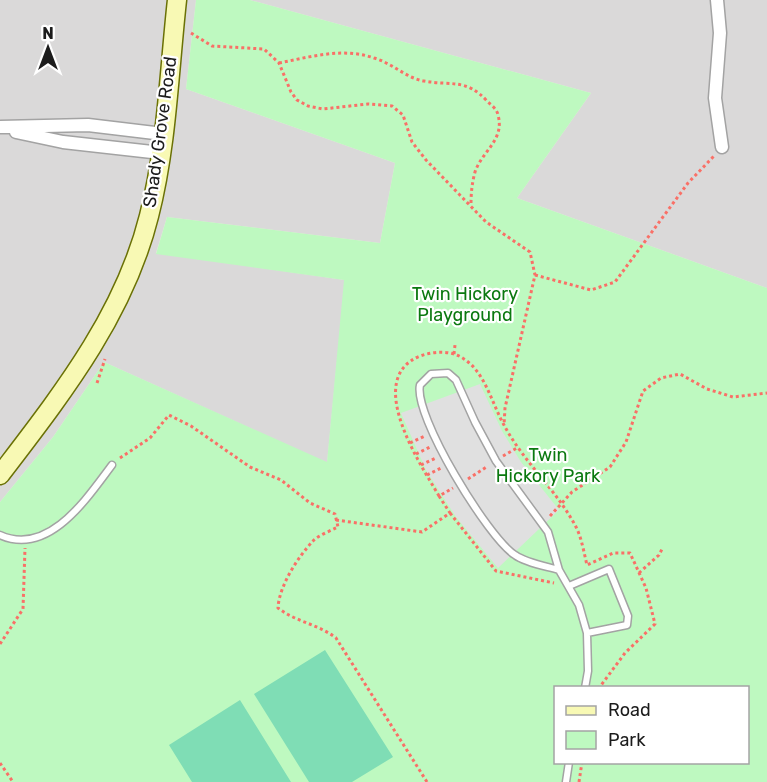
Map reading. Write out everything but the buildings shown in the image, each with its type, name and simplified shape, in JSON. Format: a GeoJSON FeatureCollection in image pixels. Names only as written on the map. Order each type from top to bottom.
{"type":"FeatureCollection","features":[{"type":"Feature","properties":{"kind":"main road","name":"Shady Grove Road"},"geometry":{"type":"LineString","coordinates":[[0,475],[78,370],[105,326],[136,259],[149,217],[161,153],[177,0]]}},
{"type":"Feature","properties":{"kind":"street"},"geometry":{"type":"LineString","coordinates":[[717,0],[720,33],[715,98],[722,147]]}},
{"type":"Feature","properties":{"kind":"street"},"geometry":{"type":"LineString","coordinates":[[0,128],[88,125],[163,134]]}},
{"type":"Feature","properties":{"kind":"street"},"geometry":{"type":"LineString","coordinates":[[0,128],[63,142],[161,153]]}},
{"type":"Feature","properties":{"kind":"lane"},"geometry":{"type":"LineString","coordinates":[[558,570],[514,555],[485,519],[443,454],[420,402],[420,385],[431,374],[448,373],[456,380],[496,461],[548,532],[558,570],[579,605],[587,633],[589,653],[585,686]]}},
{"type":"Feature","properties":{"kind":"lane"},"geometry":{"type":"LineString","coordinates":[[0,535],[25,539],[66,522],[112,465]]}},
{"type":"Feature","properties":{"kind":"lane"},"geometry":{"type":"LineString","coordinates":[[569,586],[609,569],[628,616],[627,625],[587,633]]}},
{"type":"Feature","properties":{"kind":"lane"},"geometry":{"type":"LineString","coordinates":[[566,782],[569,764]]}},
{"type":"Feature","properties":{"kind":"path"},"geometry":{"type":"LineString","coordinates":[[191,33],[212,46],[264,49],[279,63],[291,92],[308,106],[323,109],[368,104],[392,106],[403,115],[412,142],[426,160],[486,222],[530,252],[535,275],[505,408],[504,426]]}},
{"type":"Feature","properties":{"kind":"path"},"geometry":{"type":"LineString","coordinates":[[279,63],[333,53],[354,54],[374,57],[424,81],[453,81],[480,93],[498,112],[500,124],[496,140],[482,157],[475,172],[471,204]]}},
{"type":"Feature","properties":{"kind":"path"},"geometry":{"type":"LineString","coordinates":[[535,275],[591,290],[615,282],[688,183],[707,164]]}},
{"type":"Feature","properties":{"kind":"path"},"geometry":{"type":"LineString","coordinates":[[454,354],[455,345]]}},
{"type":"Feature","properties":{"kind":"path"},"geometry":{"type":"LineString","coordinates":[[555,583],[496,572],[450,513],[421,465],[396,405],[395,395],[401,373],[412,362],[427,354],[454,354],[474,367],[517,448],[562,502],[578,531],[587,564],[603,557],[624,552],[630,553],[639,573],[655,624],[625,653],[601,686]]}},
{"type":"Feature","properties":{"kind":"path"},"geometry":{"type":"LineString","coordinates":[[543,524],[562,502],[610,467],[626,442],[643,392],[661,378],[680,374],[706,389],[733,397],[767,393]]}},
{"type":"Feature","properties":{"kind":"path"},"geometry":{"type":"LineString","coordinates":[[112,465],[150,438],[169,415],[191,426],[250,467],[281,480],[310,502],[334,514],[338,527],[314,540],[288,578],[279,597],[278,608],[291,617],[324,628],[336,638],[427,782]]}},
{"type":"Feature","properties":{"kind":"path"},"geometry":{"type":"LineString","coordinates":[[410,442],[432,433]]}},
{"type":"Feature","properties":{"kind":"path"},"geometry":{"type":"LineString","coordinates":[[416,454],[438,444]]}},
{"type":"Feature","properties":{"kind":"path"},"geometry":{"type":"LineString","coordinates":[[504,456],[517,448]]}},
{"type":"Feature","properties":{"kind":"path"},"geometry":{"type":"LineString","coordinates":[[421,465],[443,454]]}},
{"type":"Feature","properties":{"kind":"path"},"geometry":{"type":"LineString","coordinates":[[467,480],[489,465]]}},
{"type":"Feature","properties":{"kind":"path"},"geometry":{"type":"LineString","coordinates":[[439,496],[453,488]]}},
{"type":"Feature","properties":{"kind":"path"},"geometry":{"type":"LineString","coordinates":[[336,520],[422,532],[450,513]]}},
{"type":"Feature","properties":{"kind":"path"},"geometry":{"type":"LineString","coordinates":[[0,644],[23,609],[25,539]]}},
{"type":"Feature","properties":{"kind":"path"},"geometry":{"type":"LineString","coordinates":[[639,573],[659,555],[663,548]]}},
{"type":"Feature","properties":{"kind":"path"},"geometry":{"type":"LineString","coordinates":[[0,763],[13,782]]}},
{"type":"Feature","properties":{"kind":"path"},"geometry":{"type":"LineString","coordinates":[[579,782],[582,764]]}},
{"type":"Feature","properties":{"kind":"shaded area"},"geometry":{"type":"Polygon","coordinates":[[[0,0],[196,0],[186,89],[395,163],[380,243],[167,217],[156,253],[345,280],[327,463],[104,362],[53,437],[0,502],[0,0]]]}},
{"type":"Feature","properties":{"kind":"shaded area"},"geometry":{"type":"Polygon","coordinates":[[[250,0],[767,0],[767,288],[517,198],[591,93],[250,0]]]}},
{"type":"Feature","properties":{"kind":"shaded area"},"geometry":{"type":"Polygon","coordinates":[[[480,384],[502,431],[521,462],[559,510],[498,568],[456,517],[426,470],[401,413],[480,384]]]}},
{"type":"Feature","properties":{"kind":"green space","name":"Twin Hickory Park"},"geometry":{"type":"Polygon","coordinates":[[[196,0],[250,0],[591,93],[517,198],[767,288],[767,782],[0,782],[0,502],[53,437],[104,362],[327,462],[344,280],[156,254],[167,217],[380,243],[395,163],[186,89],[196,0]]]}},
{"type":"Feature","properties":{"kind":"green space"},"geometry":{"type":"Polygon","coordinates":[[[325,650],[393,757],[352,782],[309,782],[254,694],[325,650]]]}},
{"type":"Feature","properties":{"kind":"green space"},"geometry":{"type":"Polygon","coordinates":[[[240,700],[291,782],[192,782],[169,745],[240,700]]]}},
{"type":"Feature","properties":{"kind":"park label","name":"Twin Hickory Playground"},"geometry":{"type":"Point","coordinates":[465,304]}}]}
